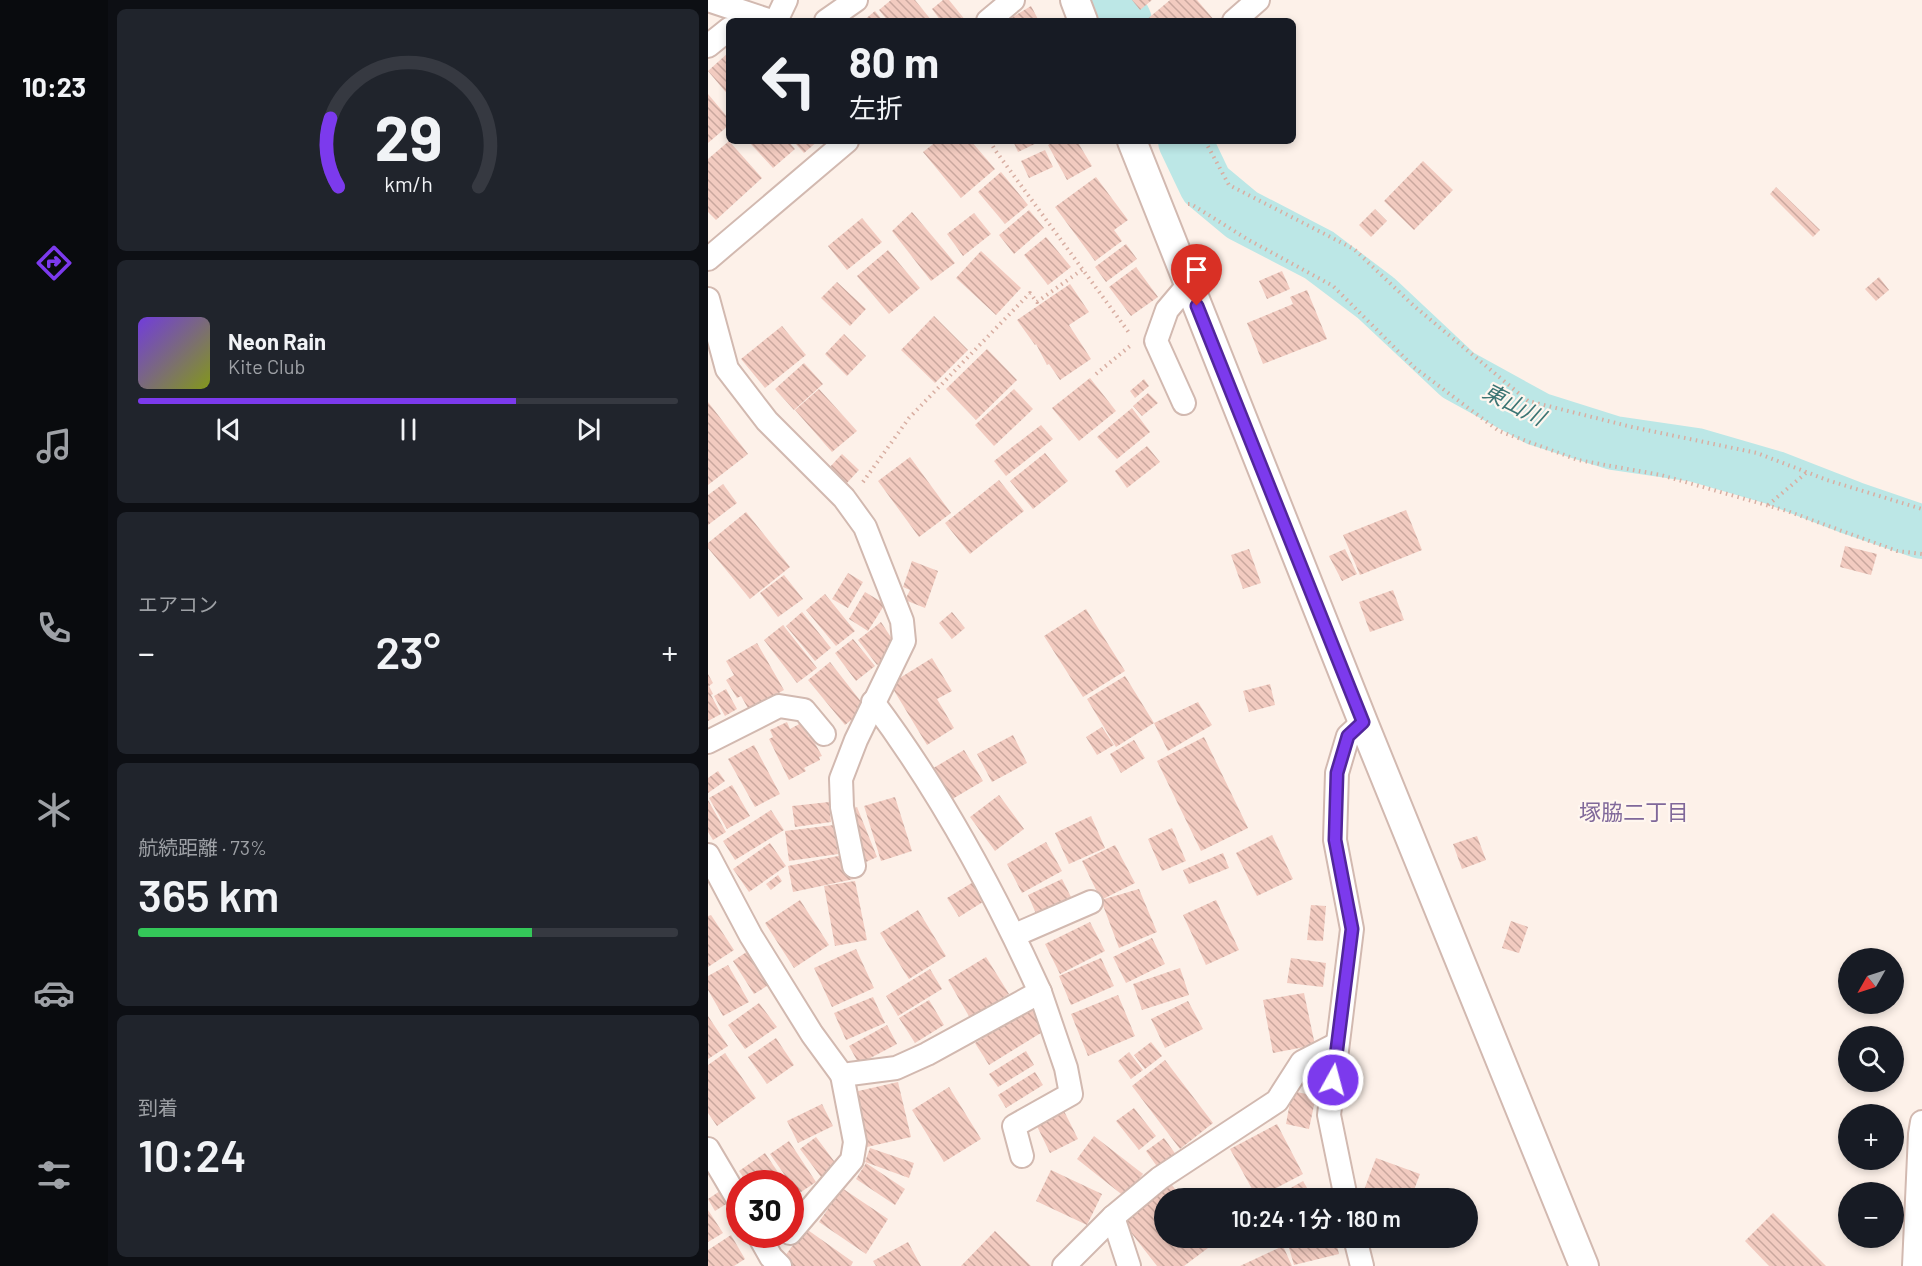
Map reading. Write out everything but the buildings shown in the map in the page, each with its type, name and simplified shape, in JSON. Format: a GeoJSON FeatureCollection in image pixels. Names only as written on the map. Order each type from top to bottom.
{"type":"FeatureCollection","features":[{"type":"Feature","properties":{"kind":"street"},"geometry":{"type":"LineString","coordinates":[[708,0],[743,17]]}},
{"type":"Feature","properties":{"kind":"street"},"geometry":{"type":"LineString","coordinates":[[775,18],[786,0]]}},
{"type":"Feature","properties":{"kind":"street"},"geometry":{"type":"LineString","coordinates":[[830,18],[856,0]]}},
{"type":"Feature","properties":{"kind":"street"},"geometry":{"type":"LineString","coordinates":[[992,18],[1013,0]]}},
{"type":"Feature","properties":{"kind":"street"},"geometry":{"type":"LineString","coordinates":[[1075,0],[1082,18]]}},
{"type":"Feature","properties":{"kind":"street"},"geometry":{"type":"LineString","coordinates":[[1237,18],[1258,0]]}},
{"type":"Feature","properties":{"kind":"street"},"geometry":{"type":"LineString","coordinates":[[708,46],[726,31]]}},
{"type":"Feature","properties":{"kind":"street"},"geometry":{"type":"LineString","coordinates":[[708,259],[843,144]]}},
{"type":"Feature","properties":{"kind":"street"},"geometry":{"type":"LineString","coordinates":[[1132,144],[1363,722],[1584,1266]]}},
{"type":"Feature","properties":{"kind":"street"},"geometry":{"type":"LineString","coordinates":[[1184,404],[1156,341],[1167,310],[1189,284]]}},
{"type":"Feature","properties":{"kind":"street"},"geometry":{"type":"LineString","coordinates":[[708,299],[727,369],[767,421],[844,498],[865,527],[902,621],[904,641],[873,702],[842,779],[842,807],[854,866]]}},
{"type":"Feature","properties":{"kind":"street"},"geometry":{"type":"LineString","coordinates":[[873,702],[953,821],[1014,935],[1040,992],[1066,1068],[1071,1094],[1014,1126],[1022,1156]]}},
{"type":"Feature","properties":{"kind":"street"},"geometry":{"type":"LineString","coordinates":[[708,742],[779,706],[804,710],[824,734]]}},
{"type":"Feature","properties":{"kind":"street"},"geometry":{"type":"LineString","coordinates":[[1344,1188],[1329,1115],[1352,929],[1335,840],[1337,773],[1348,736],[1363,722]]}},
{"type":"Feature","properties":{"kind":"street"},"geometry":{"type":"LineString","coordinates":[[708,855],[752,936],[812,1034],[842,1075],[855,1142],[852,1160],[804,1217]]}},
{"type":"Feature","properties":{"kind":"street"},"geometry":{"type":"LineString","coordinates":[[1014,935],[1090,902]]}},
{"type":"Feature","properties":{"kind":"street"},"geometry":{"type":"LineString","coordinates":[[842,1075],[896,1068],[927,1054],[1040,992]]}},
{"type":"Feature","properties":{"kind":"street"},"geometry":{"type":"LineString","coordinates":[[1064,1266],[1113,1217],[1160,1178],[1277,1101],[1302,1062],[1337,1044]]}},
{"type":"Feature","properties":{"kind":"street"},"geometry":{"type":"LineString","coordinates":[[1914,1266],[1922,1122]]}},
{"type":"Feature","properties":{"kind":"street"},"geometry":{"type":"LineString","coordinates":[[708,1149],[726,1179]]}},
{"type":"Feature","properties":{"kind":"street"},"geometry":{"type":"LineString","coordinates":[[1113,1217],[1129,1266]]}},
{"type":"Feature","properties":{"kind":"street"},"geometry":{"type":"LineString","coordinates":[[767,1248],[776,1262]]}},
{"type":"Feature","properties":{"kind":"street"},"geometry":{"type":"LineString","coordinates":[[776,1262],[783,1248]]}},
{"type":"Feature","properties":{"kind":"street"},"geometry":{"type":"LineString","coordinates":[[1358,1248],[1362,1266]]}},
{"type":"Feature","properties":{"kind":"path"},"geometry":{"type":"LineString","coordinates":[[992,144],[1136,342],[1096,374]]}},
{"type":"Feature","properties":{"kind":"path"},"geometry":{"type":"LineString","coordinates":[[1207,144],[1229,185],[1354,249],[1414,306],[1528,401],[1632,427],[1757,453],[1806,473],[1922,509]]}},
{"type":"Feature","properties":{"kind":"path"},"geometry":{"type":"LineString","coordinates":[[1159,208],[1191,204],[1247,239],[1333,286],[1415,368],[1499,431],[1578,460],[1661,475],[1769,505],[1897,551],[1922,554]]}},
{"type":"Feature","properties":{"kind":"path"},"geometry":{"type":"LineString","coordinates":[[849,505],[872,468],[909,418],[1030,293],[1037,302],[1083,269]]}},
{"type":"Feature","properties":{"kind":"path"},"geometry":{"type":"LineString","coordinates":[[1769,505],[1806,473]]}},
{"type":"Feature","properties":{"kind":"waterway","name":"東山川"},"geometry":{"type":"LineString","coordinates":[[1114,0],[1123,18]]}},
{"type":"Feature","properties":{"kind":"waterway","name":"東山川"},"geometry":{"type":"LineString","coordinates":[[1186,144],[1206,185],[1242,215],[1319,255],[1376,298],[1458,375],[1538,419],[1614,443],[1696,455],[1775,478],[1922,532]]}},
{"type":"Feature","properties":{"kind":"district","name":"塚脇二丁目"},"geometry":{"type":"Point","coordinates":[1634,812]}},
{"type":"Feature","properties":{"kind":"route"},"geometry":{"type":"LineString","coordinates":[[1197,306],[1363,722],[1348,736],[1337,773],[1335,840],[1352,929],[1333,1080]]}}]}
